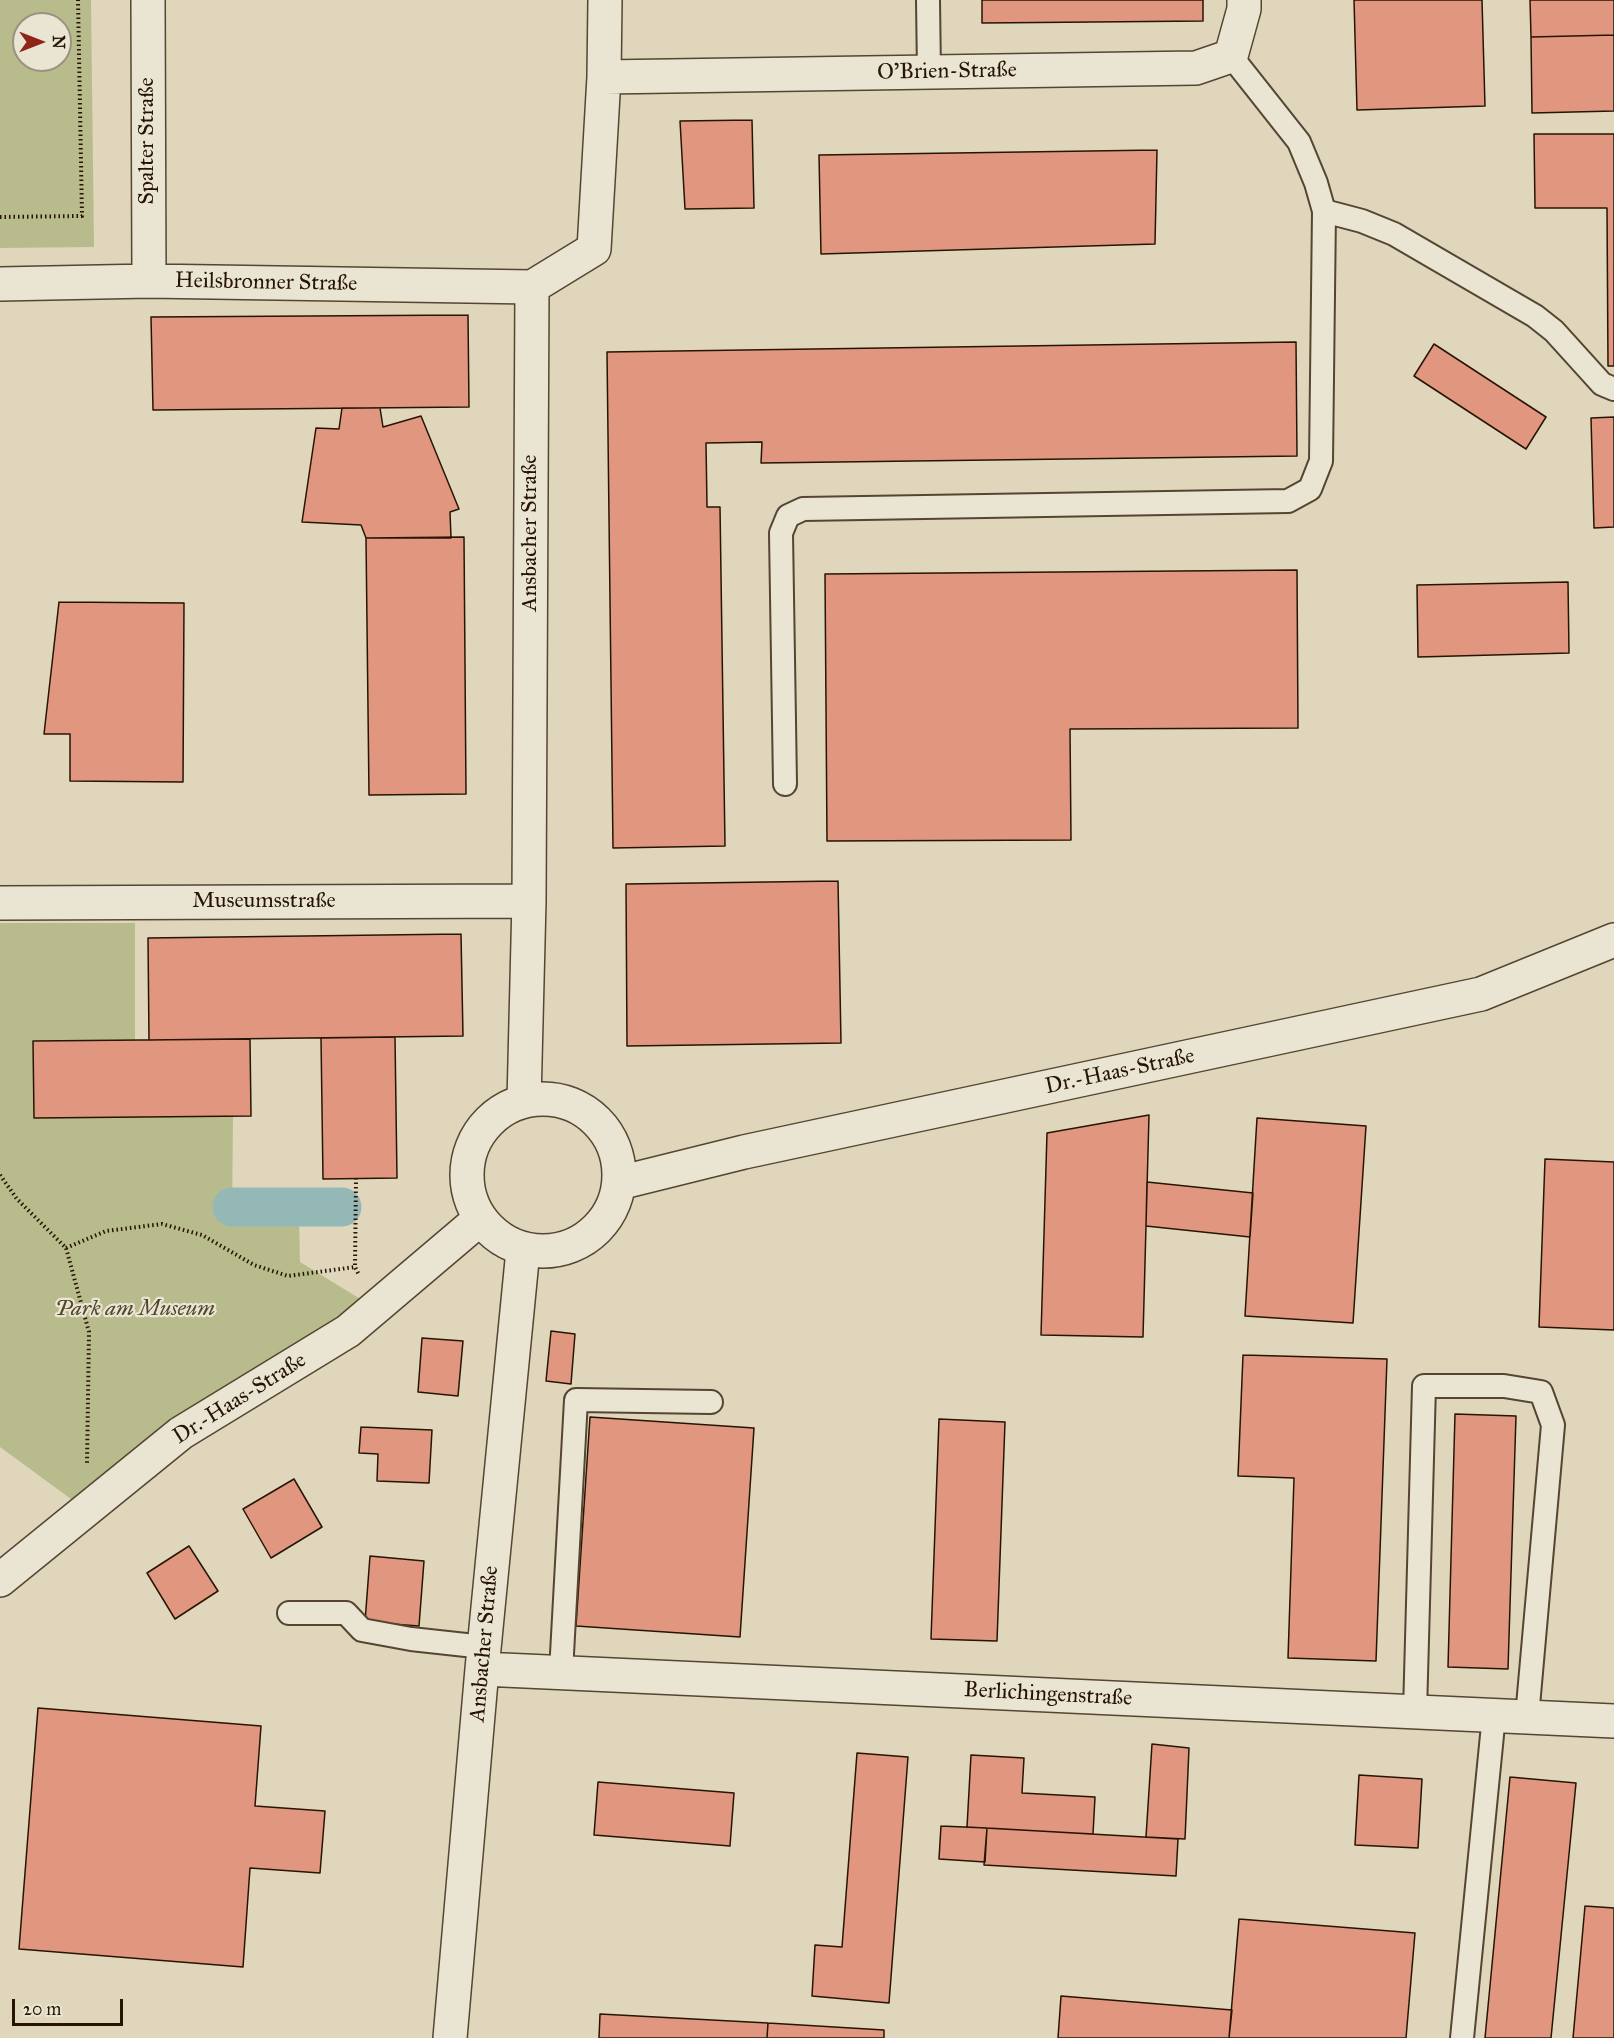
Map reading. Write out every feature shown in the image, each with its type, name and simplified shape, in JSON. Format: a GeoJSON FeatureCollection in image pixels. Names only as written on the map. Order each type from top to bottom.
{"type":"FeatureCollection","features":[{"type":"Feature","properties":{"kind":"street","name":"Spalter Straße"},"geometry":{"type":"LineString","coordinates":[[148,0],[149,281]]}},
{"type":"Feature","properties":{"kind":"street"},"geometry":{"type":"LineString","coordinates":[[532,287],[594,249],[604,77],[605,0]]}},
{"type":"Feature","properties":{"kind":"street"},"geometry":{"type":"LineString","coordinates":[[1231,56],[1245,9],[1245,0]]}},
{"type":"Feature","properties":{"kind":"street","name":"O'Brien-Straße"},"geometry":{"type":"LineString","coordinates":[[604,77],[1196,68],[1231,56]]}},
{"type":"Feature","properties":{"kind":"street","name":"Heilsbronner Straße"},"geometry":{"type":"LineString","coordinates":[[0,284],[149,281],[532,287]]}},
{"type":"Feature","properties":{"kind":"street","name":"Ansbacher Straße"},"geometry":{"type":"LineString","coordinates":[[524,1101],[529,901],[532,287]]}},
{"type":"Feature","properties":{"kind":"street","name":"Museumsstraße"},"geometry":{"type":"LineString","coordinates":[[0,903],[529,901]]}},
{"type":"Feature","properties":{"kind":"street","name":"Dr.-Haas-Straße"},"geometry":{"type":"LineString","coordinates":[[619,1183],[744,1152],[1481,994],[1614,940]]}},
{"type":"Feature","properties":{"kind":"street"},"geometry":{"type":"LineString","coordinates":[[548,1099],[572,1104],[593,1117],[609,1136],[618,1159],[619,1183],[614,1205],[602,1224],[586,1239],[566,1249],[545,1252],[523,1250],[499,1238],[480,1219],[469,1197],[466,1173],[471,1148],[489,1121],[502,1110],[524,1101],[548,1099]]}},
{"type":"Feature","properties":{"kind":"street","name":"Dr.-Haas-Straße"},"geometry":{"type":"LineString","coordinates":[[0,1580],[181,1433],[348,1331],[480,1219]]}},
{"type":"Feature","properties":{"kind":"street","name":"Ansbacher Straße"},"geometry":{"type":"LineString","coordinates":[[450,2038],[483,1658],[523,1250]]}},
{"type":"Feature","properties":{"kind":"street","name":"Berlichingenstraße"},"geometry":{"type":"LineString","coordinates":[[483,1658],[561,1672],[1614,1721]]}},
{"type":"Feature","properties":{"kind":"lane"},"geometry":{"type":"LineString","coordinates":[[928,0],[929,72]]}},
{"type":"Feature","properties":{"kind":"lane"},"geometry":{"type":"LineString","coordinates":[[785,784],[781,533],[788,516],[802,509],[1288,501],[1310,489],[1321,461],[1324,211],[1316,183],[1299,142],[1231,56]]}},
{"type":"Feature","properties":{"kind":"lane"},"geometry":{"type":"LineString","coordinates":[[1324,211],[1394,234],[1535,316],[1554,331],[1602,384],[1614,389]]}},
{"type":"Feature","properties":{"kind":"lane"},"geometry":{"type":"LineString","coordinates":[[1415,1712],[1424,1386],[1504,1386],[1541,1392],[1553,1425],[1527,1717]]}},
{"type":"Feature","properties":{"kind":"lane"},"geometry":{"type":"LineString","coordinates":[[561,1672],[576,1400],[711,1402]]}},
{"type":"Feature","properties":{"kind":"lane"},"geometry":{"type":"LineString","coordinates":[[289,1612],[346,1613],[362,1630],[411,1639],[483,1658]]}},
{"type":"Feature","properties":{"kind":"lane"},"geometry":{"type":"LineString","coordinates":[[1462,2038],[1494,1715]]}},
{"type":"Feature","properties":{"kind":"path"},"geometry":{"type":"LineString","coordinates":[[0,217],[82,216],[78,0]]}},
{"type":"Feature","properties":{"kind":"path"},"geometry":{"type":"LineString","coordinates":[[0,1175],[18,1199],[66,1248],[89,1332],[86,1510]]}},
{"type":"Feature","properties":{"kind":"path"},"geometry":{"type":"LineString","coordinates":[[356,1178],[355,1267],[375,1308]]}},
{"type":"Feature","properties":{"kind":"path"},"geometry":{"type":"LineString","coordinates":[[66,1248],[106,1231],[162,1224],[202,1235],[254,1265],[288,1276],[355,1267]]}},
{"type":"Feature","properties":{"kind":"green space"},"geometry":{"type":"Polygon","coordinates":[[[0,0],[91,0],[94,247],[0,248],[0,0]]]}},
{"type":"Feature","properties":{"kind":"green space","name":"Park am Museum"},"geometry":{"type":"Polygon","coordinates":[[[0,923],[135,923],[135,1040],[33,1041],[34,1118],[233,1116],[232,1216],[299,1217],[300,1262],[375,1308],[86,1510],[0,1447],[0,923]]]}},
{"type":"Feature","properties":{"kind":"building"},"geometry":{"type":"Polygon","coordinates":[[[982,0],[1203,0],[1203,21],[982,23],[982,0]]]}},
{"type":"Feature","properties":{"kind":"building"},"geometry":{"type":"Polygon","coordinates":[[[1354,0],[1482,0],[1485,106],[1357,110],[1354,0]]]}},
{"type":"Feature","properties":{"kind":"building"},"geometry":{"type":"Polygon","coordinates":[[[1530,0],[1614,0],[1614,35],[1531,37],[1530,0]]]}},
{"type":"Feature","properties":{"kind":"building"},"geometry":{"type":"Polygon","coordinates":[[[1614,35],[1614,111],[1532,113],[1531,37],[1614,35]]]}},
{"type":"Feature","properties":{"kind":"building"},"geometry":{"type":"Polygon","coordinates":[[[752,120],[754,208],[685,209],[680,121],[752,120]]]}},
{"type":"Feature","properties":{"kind":"building"},"geometry":{"type":"Polygon","coordinates":[[[1534,134],[1614,134],[1614,366],[1608,366],[1607,208],[1535,208],[1534,134]]]}},
{"type":"Feature","properties":{"kind":"building"},"geometry":{"type":"Polygon","coordinates":[[[1157,150],[1155,244],[821,254],[819,155],[1157,150]]]}},
{"type":"Feature","properties":{"kind":"building"},"geometry":{"type":"Polygon","coordinates":[[[468,315],[469,407],[153,410],[151,317],[468,315]]]}},
{"type":"Feature","properties":{"kind":"building"},"geometry":{"type":"Polygon","coordinates":[[[1296,342],[1297,456],[761,463],[762,442],[706,443],[707,507],[720,507],[725,846],[613,848],[607,352],[1296,342]]]}},
{"type":"Feature","properties":{"kind":"building"},"geometry":{"type":"Polygon","coordinates":[[[1434,344],[1546,417],[1526,449],[1414,376],[1434,344]]]}},
{"type":"Feature","properties":{"kind":"building"},"geometry":{"type":"Polygon","coordinates":[[[342,408],[380,408],[383,427],[421,416],[459,509],[450,512],[451,538],[366,538],[361,525],[302,522],[316,428],[339,429],[342,408]]]}},
{"type":"Feature","properties":{"kind":"building"},"geometry":{"type":"Polygon","coordinates":[[[1614,417],[1614,527],[1594,528],[1591,418],[1614,417]]]}},
{"type":"Feature","properties":{"kind":"building"},"geometry":{"type":"Polygon","coordinates":[[[464,537],[466,794],[369,795],[366,538],[464,537]]]}},
{"type":"Feature","properties":{"kind":"building"},"geometry":{"type":"Polygon","coordinates":[[[1297,570],[1298,728],[1070,729],[1071,840],[827,841],[825,574],[1297,570]]]}},
{"type":"Feature","properties":{"kind":"building"},"geometry":{"type":"Polygon","coordinates":[[[1568,582],[1569,653],[1418,657],[1417,585],[1568,582]]]}},
{"type":"Feature","properties":{"kind":"building"},"geometry":{"type":"Polygon","coordinates":[[[59,602],[184,603],[183,782],[70,781],[70,734],[44,734],[59,602]]]}},
{"type":"Feature","properties":{"kind":"building"},"geometry":{"type":"Polygon","coordinates":[[[838,881],[841,1043],[627,1046],[626,884],[838,881]]]}},
{"type":"Feature","properties":{"kind":"building"},"geometry":{"type":"Polygon","coordinates":[[[461,934],[463,1036],[149,1040],[148,938],[461,934]]]}},
{"type":"Feature","properties":{"kind":"building"},"geometry":{"type":"Polygon","coordinates":[[[395,1037],[397,1178],[323,1179],[321,1038],[395,1037]]]}},
{"type":"Feature","properties":{"kind":"building"},"geometry":{"type":"Polygon","coordinates":[[[250,1039],[251,1116],[34,1118],[33,1041],[250,1039]]]}},
{"type":"Feature","properties":{"kind":"building"},"geometry":{"type":"Polygon","coordinates":[[[1149,1115],[1143,1337],[1041,1335],[1047,1133],[1149,1115]]]}},
{"type":"Feature","properties":{"kind":"building"},"geometry":{"type":"Polygon","coordinates":[[[1257,1118],[1366,1126],[1353,1323],[1245,1316],[1257,1118]]]}},
{"type":"Feature","properties":{"kind":"building"},"geometry":{"type":"Polygon","coordinates":[[[1545,1159],[1614,1162],[1614,1330],[1539,1327],[1545,1159]]]}},
{"type":"Feature","properties":{"kind":"building"},"geometry":{"type":"Polygon","coordinates":[[[1147,1182],[1253,1193],[1250,1237],[1146,1226],[1147,1182]]]}},
{"type":"Feature","properties":{"kind":"building"},"geometry":{"type":"Polygon","coordinates":[[[551,1331],[575,1334],[571,1384],[546,1381],[551,1331]]]}},
{"type":"Feature","properties":{"kind":"building"},"geometry":{"type":"Polygon","coordinates":[[[422,1338],[463,1341],[458,1396],[418,1392],[422,1338]]]}},
{"type":"Feature","properties":{"kind":"building"},"geometry":{"type":"Polygon","coordinates":[[[1243,1355],[1387,1359],[1376,1661],[1288,1658],[1294,1478],[1238,1476],[1243,1355]]]}},
{"type":"Feature","properties":{"kind":"building"},"geometry":{"type":"Polygon","coordinates":[[[1455,1414],[1516,1416],[1508,1669],[1448,1667],[1455,1414]]]}},
{"type":"Feature","properties":{"kind":"building"},"geometry":{"type":"Polygon","coordinates":[[[590,1417],[754,1428],[740,1637],[576,1626],[590,1417]]]}},
{"type":"Feature","properties":{"kind":"building"},"geometry":{"type":"Polygon","coordinates":[[[939,1419],[1005,1422],[997,1641],[931,1639],[939,1419]]]}},
{"type":"Feature","properties":{"kind":"building"},"geometry":{"type":"Polygon","coordinates":[[[361,1427],[432,1430],[429,1483],[377,1481],[378,1454],[359,1453],[361,1427]]]}},
{"type":"Feature","properties":{"kind":"building"},"geometry":{"type":"Polygon","coordinates":[[[294,1479],[322,1527],[271,1558],[243,1509],[294,1479]]]}},
{"type":"Feature","properties":{"kind":"building"},"geometry":{"type":"Polygon","coordinates":[[[189,1546],[218,1591],[175,1619],[147,1573],[189,1546]]]}},
{"type":"Feature","properties":{"kind":"building"},"geometry":{"type":"Polygon","coordinates":[[[370,1556],[424,1561],[419,1626],[365,1622],[370,1556]]]}},
{"type":"Feature","properties":{"kind":"building"},"geometry":{"type":"Polygon","coordinates":[[[38,1708],[261,1726],[255,1806],[325,1811],[320,1873],[250,1868],[243,1967],[19,1949],[38,1708]]]}},
{"type":"Feature","properties":{"kind":"building"},"geometry":{"type":"Polygon","coordinates":[[[1152,1744],[1189,1748],[1185,1839],[1146,1837],[1152,1744]]]}},
{"type":"Feature","properties":{"kind":"building"},"geometry":{"type":"Polygon","coordinates":[[[857,1753],[908,1757],[889,2003],[812,1996],[815,1945],[842,1947],[857,1753]]]}},
{"type":"Feature","properties":{"kind":"building"},"geometry":{"type":"Polygon","coordinates":[[[971,1755],[1024,1758],[1022,1793],[1095,1797],[1093,1834],[967,1827],[971,1755]]]}},
{"type":"Feature","properties":{"kind":"building"},"geometry":{"type":"Polygon","coordinates":[[[1359,1775],[1422,1779],[1418,1848],[1355,1845],[1359,1775]]]}},
{"type":"Feature","properties":{"kind":"building"},"geometry":{"type":"Polygon","coordinates":[[[1510,1777],[1576,1783],[1551,2038],[1485,2038],[1510,1777]]]}},
{"type":"Feature","properties":{"kind":"building"},"geometry":{"type":"Polygon","coordinates":[[[598,1782],[734,1793],[730,1846],[594,1835],[598,1782]]]}},
{"type":"Feature","properties":{"kind":"building"},"geometry":{"type":"Polygon","coordinates":[[[941,1826],[987,1828],[985,1862],[939,1859],[941,1826]]]}},
{"type":"Feature","properties":{"kind":"building"},"geometry":{"type":"Polygon","coordinates":[[[987,1828],[1178,1839],[1176,1876],[984,1865],[987,1828]]]}},
{"type":"Feature","properties":{"kind":"building"},"geometry":{"type":"Polygon","coordinates":[[[1585,1906],[1614,1908],[1614,2038],[1573,2038],[1585,1906]]]}},
{"type":"Feature","properties":{"kind":"building"},"geometry":{"type":"Polygon","coordinates":[[[1239,1919],[1415,1933],[1406,2038],[1229,2038],[1239,1919]]]}},
{"type":"Feature","properties":{"kind":"building"},"geometry":{"type":"Polygon","coordinates":[[[1061,1996],[1232,2010],[1229,2038],[1058,2038],[1061,1996]]]}},
{"type":"Feature","properties":{"kind":"building"},"geometry":{"type":"Polygon","coordinates":[[[600,2014],[768,2023],[767,2038],[599,2038],[600,2014]]]}},
{"type":"Feature","properties":{"kind":"building"},"geometry":{"type":"Polygon","coordinates":[[[768,2023],[884,2030],[884,2038],[767,2038],[768,2023]]]}},
{"type":"Feature","properties":{"kind":"waterway"},"geometry":{"type":"LineString","coordinates":[[232,1207],[342,1207]]}}]}
